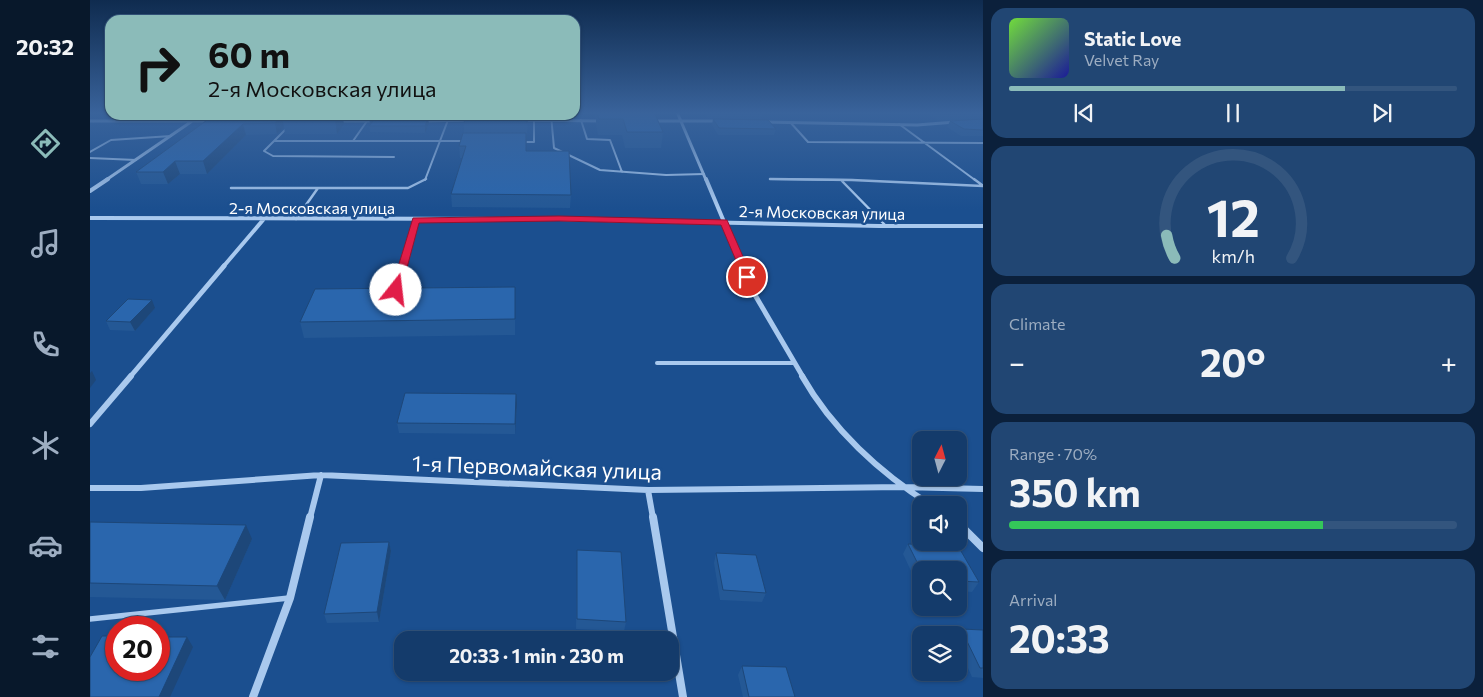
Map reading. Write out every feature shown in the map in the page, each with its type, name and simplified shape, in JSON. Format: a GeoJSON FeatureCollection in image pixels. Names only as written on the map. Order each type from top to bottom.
{"type":"FeatureCollection","features":[{"type":"Feature","properties":{"kind":"street"},"geometry":{"type":"LineString","coordinates":[[90,191],[159,145]]}},
{"type":"Feature","properties":{"kind":"street"},"geometry":{"type":"LineString","coordinates":[[691,145],[755,295],[810,390],[844,433],[902,487],[917,496]]}},
{"type":"Feature","properties":{"kind":"street","name":"2-я Московская улица"},"geometry":{"type":"LineString","coordinates":[[90,218],[263,220],[559,219],[886,226],[983,226]]}},
{"type":"Feature","properties":{"kind":"street"},"geometry":{"type":"LineString","coordinates":[[90,424],[263,220]]}},
{"type":"Feature","properties":{"kind":"street"},"geometry":{"type":"LineString","coordinates":[[253,697],[290,598],[322,476]]}},
{"type":"Feature","properties":{"kind":"street","name":"1-я Первомайская улица"},"geometry":{"type":"LineString","coordinates":[[90,488],[141,488],[322,476],[648,490],[902,487],[983,489]]}},
{"type":"Feature","properties":{"kind":"street"},"geometry":{"type":"LineString","coordinates":[[648,490],[683,697]]}},
{"type":"Feature","properties":{"kind":"street"},"geometry":{"type":"LineString","coordinates":[[967,532],[983,548]]}},
{"type":"Feature","properties":{"kind":"lane"},"geometry":{"type":"LineString","coordinates":[[90,152],[103,145]]}},
{"type":"Feature","properties":{"kind":"lane"},"geometry":{"type":"LineString","coordinates":[[270,145],[264,151],[273,156],[394,157]]}},
{"type":"Feature","properties":{"kind":"lane"},"geometry":{"type":"LineString","coordinates":[[231,188],[408,188],[425,181],[438,145]]}},
{"type":"Feature","properties":{"kind":"lane"},"geometry":{"type":"LineString","coordinates":[[554,145],[554,148],[600,170],[666,175],[704,174]]}},
{"type":"Feature","properties":{"kind":"lane"},"geometry":{"type":"LineString","coordinates":[[612,145],[622,172]]}},
{"type":"Feature","properties":{"kind":"lane"},"geometry":{"type":"LineString","coordinates":[[927,145],[983,186]]}},
{"type":"Feature","properties":{"kind":"lane"},"geometry":{"type":"LineString","coordinates":[[90,158],[136,160]]}},
{"type":"Feature","properties":{"kind":"lane"},"geometry":{"type":"LineString","coordinates":[[770,179],[983,186]]}},
{"type":"Feature","properties":{"kind":"lane"},"geometry":{"type":"LineString","coordinates":[[841,180],[886,226]]}},
{"type":"Feature","properties":{"kind":"lane"},"geometry":{"type":"LineString","coordinates":[[296,220],[318,188]]}},
{"type":"Feature","properties":{"kind":"lane"},"geometry":{"type":"LineString","coordinates":[[396,290],[416,220]]}},
{"type":"Feature","properties":{"kind":"lane"},"geometry":{"type":"LineString","coordinates":[[657,363],[794,363]]}},
{"type":"Feature","properties":{"kind":"lane"},"geometry":{"type":"LineString","coordinates":[[90,619],[290,598]]}},
{"type":"Feature","properties":{"kind":"building"},"geometry":{"type":"Polygon","coordinates":[[[174,145],[221,145],[203,161],[175,161],[163,172],[136,172],[174,145]]]}},
{"type":"Feature","properties":{"kind":"building"},"geometry":{"type":"Polygon","coordinates":[[[526,145],[526,151],[569,151],[571,195],[451,194],[466,146],[459,146],[526,145]]]}},
{"type":"Feature","properties":{"kind":"building"},"geometry":{"type":"Polygon","coordinates":[[[515,287],[515,319],[300,322],[315,289],[515,287]]]}},
{"type":"Feature","properties":{"kind":"building"},"geometry":{"type":"Polygon","coordinates":[[[128,299],[152,300],[130,322],[106,321],[128,299]]]}},
{"type":"Feature","properties":{"kind":"building"},"geometry":{"type":"Polygon","coordinates":[[[405,393],[516,394],[515,424],[397,423],[405,393]]]}},
{"type":"Feature","properties":{"kind":"building"},"geometry":{"type":"Polygon","coordinates":[[[90,522],[246,525],[217,586],[90,583],[90,522]]]}},
{"type":"Feature","properties":{"kind":"building"},"geometry":{"type":"Polygon","coordinates":[[[389,542],[377,612],[324,614],[341,543],[389,542]]]}},
{"type":"Feature","properties":{"kind":"building"},"geometry":{"type":"Polygon","coordinates":[[[908,544],[912,544],[912,551],[961,551],[967,561],[916,561],[908,544]]]}},
{"type":"Feature","properties":{"kind":"building"},"geometry":{"type":"Polygon","coordinates":[[[577,550],[621,552],[626,622],[577,619],[577,550]]]}},
{"type":"Feature","properties":{"kind":"building"},"geometry":{"type":"Polygon","coordinates":[[[716,553],[756,555],[766,593],[723,590],[716,553]]]}},
{"type":"Feature","properties":{"kind":"building"},"geometry":{"type":"Polygon","coordinates":[[[967,561],[979,582],[967,581],[967,561]]]}},
{"type":"Feature","properties":{"kind":"building"},"geometry":{"type":"Polygon","coordinates":[[[967,629],[983,630],[983,668],[980,668],[967,641],[967,629]]]}},
{"type":"Feature","properties":{"kind":"building"},"geometry":{"type":"Polygon","coordinates":[[[102,636],[105,636],[105,681],[166,681],[159,697],[90,697],[90,657],[102,636]]]}},
{"type":"Feature","properties":{"kind":"building"},"geometry":{"type":"Polygon","coordinates":[[[170,637],[187,637],[170,673],[170,637]]]}},
{"type":"Feature","properties":{"kind":"building"},"geometry":{"type":"Polygon","coordinates":[[[742,666],[786,667],[795,697],[749,697],[742,666]]]}},
{"type":"Feature","properties":{"kind":"route"},"geometry":{"type":"LineString","coordinates":[[396,290],[416,220],[559,219],[724,222],[747,277]]}}]}
